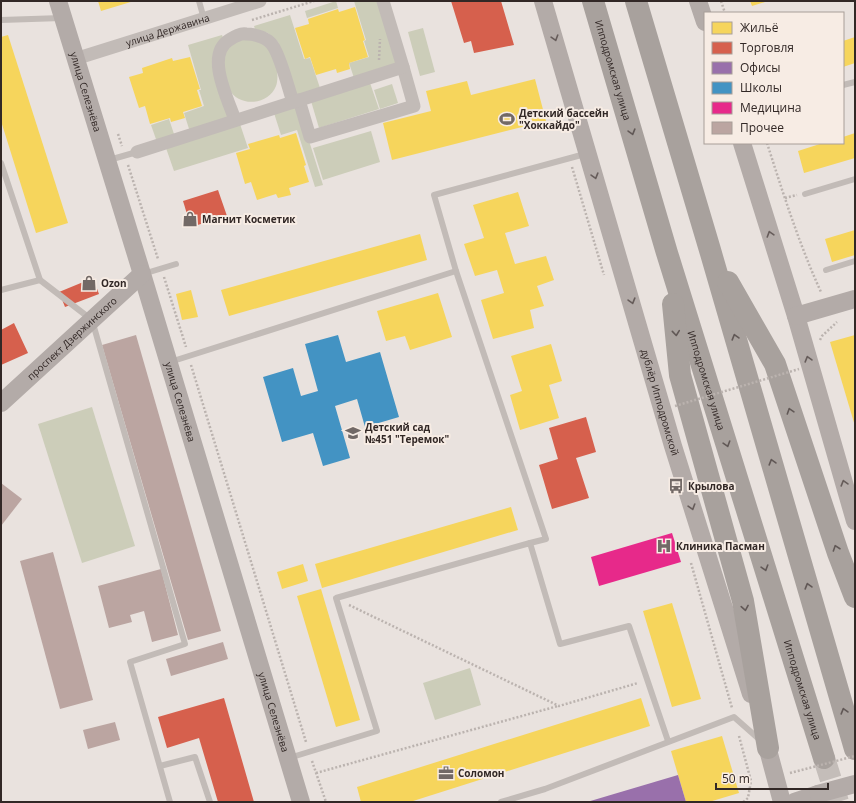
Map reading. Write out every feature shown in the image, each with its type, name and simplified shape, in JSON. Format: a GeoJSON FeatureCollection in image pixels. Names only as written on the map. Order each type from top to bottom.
{"type":"FeatureCollection","features":[{"type":"Feature","properties":{"kind":"highway","name":"Ипподромская улица"},"geometry":{"type":"LineString","coordinates":[[593,1],[667,253],[824,758]]}},
{"type":"Feature","properties":{"kind":"highway"},"geometry":{"type":"LineString","coordinates":[[636,1],[855,749]]}},
{"type":"Feature","properties":{"kind":"highway"},"geometry":{"type":"LineString","coordinates":[[710,250],[775,364],[838,553],[855,597]]}},
{"type":"Feature","properties":{"kind":"highway"},"geometry":{"type":"LineString","coordinates":[[667,253],[680,376],[743,601],[768,748]]}},
{"type":"Feature","properties":{"kind":"street","name":"улица Державина"},"geometry":{"type":"LineString","coordinates":[[76,59],[260,1]]}},
{"type":"Feature","properties":{"kind":"street"},"geometry":{"type":"LineString","coordinates":[[235,120],[219,72],[218,61],[220,52],[227,42],[239,35],[244,34],[255,34],[265,38],[273,45],[310,138],[414,106],[383,1]]}},
{"type":"Feature","properties":{"kind":"street","name":"дублёр Ипподромской"},"geometry":{"type":"LineString","coordinates":[[544,1],[673,446],[768,748],[782,802]]}},
{"type":"Feature","properties":{"kind":"street"},"geometry":{"type":"LineString","coordinates":[[698,1],[704,19]]}},
{"type":"Feature","properties":{"kind":"street","name":"улица Селезнёва"},"geometry":{"type":"LineString","coordinates":[[61,9],[301,802]]}},
{"type":"Feature","properties":{"kind":"street"},"geometry":{"type":"LineString","coordinates":[[131,153],[403,67]]}},
{"type":"Feature","properties":{"kind":"street"},"geometry":{"type":"LineString","coordinates":[[742,144],[796,316],[855,521]]}},
{"type":"Feature","properties":{"kind":"street","name":"проспект Дзержинского"},"geometry":{"type":"LineString","coordinates":[[1,403],[142,274]]}},
{"type":"Feature","properties":{"kind":"street"},"geometry":{"type":"LineString","coordinates":[[796,316],[855,298]]}},
{"type":"Feature","properties":{"kind":"street"},"geometry":{"type":"LineString","coordinates":[[794,802],[855,784]]}},
{"type":"Feature","properties":{"kind":"lane"},"geometry":{"type":"LineString","coordinates":[[199,1],[204,19]]}},
{"type":"Feature","properties":{"kind":"lane"},"geometry":{"type":"LineString","coordinates":[[1,20],[61,9]]}},
{"type":"Feature","properties":{"kind":"lane"},"geometry":{"type":"LineString","coordinates":[[844,85],[855,82]]}},
{"type":"Feature","properties":{"kind":"lane"},"geometry":{"type":"LineString","coordinates":[[107,161],[131,153]]}},
{"type":"Feature","properties":{"kind":"lane"},"geometry":{"type":"LineString","coordinates":[[288,758],[377,731],[336,598],[546,538],[456,271],[434,195],[589,153]]}},
{"type":"Feature","properties":{"kind":"lane"},"geometry":{"type":"LineString","coordinates":[[1,163],[40,280],[92,320],[185,644],[130,662],[170,802]]}},
{"type":"Feature","properties":{"kind":"lane"},"geometry":{"type":"LineString","coordinates":[[805,194],[855,179]]}},
{"type":"Feature","properties":{"kind":"lane"},"geometry":{"type":"LineString","coordinates":[[826,270],[855,261]]}},
{"type":"Feature","properties":{"kind":"lane"},"geometry":{"type":"LineString","coordinates":[[142,274],[176,264]]}},
{"type":"Feature","properties":{"kind":"lane"},"geometry":{"type":"LineString","coordinates":[[169,362],[456,271]]}},
{"type":"Feature","properties":{"kind":"lane"},"geometry":{"type":"LineString","coordinates":[[1,290],[40,280]]}},
{"type":"Feature","properties":{"kind":"lane"},"geometry":{"type":"LineString","coordinates":[[530,543],[560,644],[629,626],[668,741]]}},
{"type":"Feature","properties":{"kind":"lane"},"geometry":{"type":"LineString","coordinates":[[501,802],[545,789],[734,717],[768,748]]}},
{"type":"Feature","properties":{"kind":"lane"},"geometry":{"type":"LineString","coordinates":[[160,766],[195,757],[210,802]]}},
{"type":"Feature","properties":{"kind":"path"},"geometry":{"type":"LineString","coordinates":[[721,1],[725,12]]}},
{"type":"Feature","properties":{"kind":"path"},"geometry":{"type":"LineString","coordinates":[[379,62],[380,31]]}},
{"type":"Feature","properties":{"kind":"path"},"geometry":{"type":"LineString","coordinates":[[117,133],[131,153],[161,269],[189,356],[309,752],[326,802]]}},
{"type":"Feature","properties":{"kind":"path"},"geometry":{"type":"LineString","coordinates":[[766,144],[812,274],[835,323]]}},
{"type":"Feature","properties":{"kind":"path"},"geometry":{"type":"LineString","coordinates":[[675,406],[799,369]]}},
{"type":"Feature","properties":{"kind":"path"},"geometry":{"type":"LineString","coordinates":[[336,598],[559,706]]}},
{"type":"Feature","properties":{"kind":"path"},"geometry":{"type":"LineString","coordinates":[[316,773],[648,680]]}},
{"type":"Feature","properties":{"kind":"path"},"geometry":{"type":"LineString","coordinates":[[790,773],[855,756]]}},
{"type":"Feature","properties":{"kind":"path"},"geometry":{"type":"LineString","coordinates":[[743,802],[748,798],[751,781]]}},
{"type":"Feature","properties":{"kind":"green space"},"geometry":{"type":"Polygon","coordinates":[[[336,1],[338,8],[307,18],[305,11],[336,1]]]}},
{"type":"Feature","properties":{"kind":"green space"},"geometry":{"type":"Polygon","coordinates":[[[354,1],[381,1],[401,66],[354,78],[349,63],[369,57],[364,41],[366,40],[354,1]]]}},
{"type":"Feature","properties":{"kind":"green space"},"geometry":{"type":"Polygon","coordinates":[[[290,15],[304,59],[310,58],[320,88],[297,99],[278,42],[268,33],[255,29],[254,26],[290,15]]]}},
{"type":"Feature","properties":{"kind":"green space"},"geometry":{"type":"Polygon","coordinates":[[[423,28],[435,72],[420,76],[408,32],[423,28]]]}},
{"type":"Feature","properties":{"kind":"green space"},"geometry":{"type":"Polygon","coordinates":[[[222,35],[223,38],[215,50],[230,119],[190,132],[184,113],[204,106],[188,45],[222,35]]]}},
{"type":"Feature","properties":{"kind":"green space"},"geometry":{"type":"Polygon","coordinates":[[[245,38],[262,42],[270,50],[276,63],[276,86],[267,97],[254,102],[240,99],[234,95],[229,89],[223,70],[225,52],[233,44],[245,38]]]}},
{"type":"Feature","properties":{"kind":"green space"},"geometry":{"type":"Polygon","coordinates":[[[370,83],[379,109],[319,128],[311,101],[370,83]]]}},
{"type":"Feature","properties":{"kind":"green space"},"geometry":{"type":"Polygon","coordinates":[[[392,84],[398,103],[380,109],[374,90],[392,84]]]}},
{"type":"Feature","properties":{"kind":"green space"},"geometry":{"type":"Polygon","coordinates":[[[298,106],[323,185],[315,187],[297,130],[281,135],[274,113],[298,106]]]}},
{"type":"Feature","properties":{"kind":"green space"},"geometry":{"type":"Polygon","coordinates":[[[169,119],[175,137],[157,142],[151,125],[169,119]]]}},
{"type":"Feature","properties":{"kind":"green space"},"geometry":{"type":"Polygon","coordinates":[[[240,124],[248,148],[174,171],[166,148],[240,124]]]}},
{"type":"Feature","properties":{"kind":"green space"},"geometry":{"type":"Polygon","coordinates":[[[371,131],[380,162],[323,180],[313,148],[371,131]]]}},
{"type":"Feature","properties":{"kind":"green space"},"geometry":{"type":"Polygon","coordinates":[[[92,407],[135,546],[82,563],[38,424],[92,407]]]}},
{"type":"Feature","properties":{"kind":"green space"},"geometry":{"type":"Polygon","coordinates":[[[470,668],[481,705],[435,720],[423,683],[470,668]]]}},
{"type":"Feature","properties":{"kind":"building: Жильё"},"geometry":{"type":"Polygon","coordinates":[[[98,1],[134,1],[101,11],[98,1]]]}},
{"type":"Feature","properties":{"kind":"building: Жильё"},"geometry":{"type":"Polygon","coordinates":[[[750,1],[768,1],[752,6],[750,1]]]}},
{"type":"Feature","properties":{"kind":"building: Жильё"},"geometry":{"type":"Polygon","coordinates":[[[355,7],[365,40],[363,41],[368,57],[349,63],[350,69],[337,73],[336,69],[316,75],[310,57],[305,59],[295,28],[309,24],[308,19],[338,9],[339,12],[355,7]]]}},
{"type":"Feature","properties":{"kind":"building: Жильё"},"geometry":{"type":"Polygon","coordinates":[[[8,35],[68,223],[36,233],[1,121],[1,37],[8,35]]]}},
{"type":"Feature","properties":{"kind":"building: Жильё"},"geometry":{"type":"Polygon","coordinates":[[[855,37],[855,63],[844,67],[844,41],[855,37]]]}},
{"type":"Feature","properties":{"kind":"building: Жильё"},"geometry":{"type":"Polygon","coordinates":[[[190,57],[200,89],[197,90],[202,106],[183,112],[185,118],[171,122],[170,118],[150,124],[145,106],[139,108],[129,77],[143,73],[142,68],[172,58],[173,61],[190,57]]]}},
{"type":"Feature","properties":{"kind":"building: Жильё"},"geometry":{"type":"Polygon","coordinates":[[[535,79],[546,121],[392,160],[383,123],[431,111],[426,91],[467,81],[471,95],[535,79]]]}},
{"type":"Feature","properties":{"kind":"building: Жильё"},"geometry":{"type":"Polygon","coordinates":[[[296,133],[306,165],[304,166],[309,182],[289,188],[291,195],[278,198],[276,194],[257,200],[251,182],[245,184],[236,153],[250,149],[248,144],[279,135],[280,138],[296,133]]]}},
{"type":"Feature","properties":{"kind":"building: Жильё"},"geometry":{"type":"Polygon","coordinates":[[[855,133],[855,158],[804,173],[798,151],[820,144],[844,144],[844,137],[855,133]]]}},
{"type":"Feature","properties":{"kind":"building: Жильё"},"geometry":{"type":"Polygon","coordinates":[[[518,192],[529,226],[505,233],[515,264],[546,256],[554,280],[537,286],[544,306],[530,310],[534,328],[493,339],[481,300],[504,293],[497,270],[475,276],[464,244],[484,238],[473,205],[518,192]]]}},
{"type":"Feature","properties":{"kind":"building: Жильё"},"geometry":{"type":"Polygon","coordinates":[[[855,230],[855,255],[832,262],[825,239],[855,230]]]}},
{"type":"Feature","properties":{"kind":"building: Жильё"},"geometry":{"type":"Polygon","coordinates":[[[420,234],[427,260],[229,316],[221,290],[420,234]]]}},
{"type":"Feature","properties":{"kind":"building: Жильё"},"geometry":{"type":"Polygon","coordinates":[[[191,290],[198,317],[182,320],[176,294],[191,290]]]}},
{"type":"Feature","properties":{"kind":"building: Жильё"},"geometry":{"type":"Polygon","coordinates":[[[438,293],[452,337],[410,350],[405,336],[386,341],[377,311],[438,293]]]}},
{"type":"Feature","properties":{"kind":"building: Жильё"},"geometry":{"type":"Polygon","coordinates":[[[855,335],[855,426],[830,342],[855,335]]]}},
{"type":"Feature","properties":{"kind":"building: Жильё"},"geometry":{"type":"Polygon","coordinates":[[[551,344],[562,381],[549,385],[559,418],[520,430],[510,395],[522,391],[511,356],[551,344]]]}},
{"type":"Feature","properties":{"kind":"building: Жильё"},"geometry":{"type":"Polygon","coordinates":[[[511,507],[518,530],[322,588],[315,564],[511,507]]]}},
{"type":"Feature","properties":{"kind":"building: Жильё"},"geometry":{"type":"Polygon","coordinates":[[[303,564],[308,581],[282,589],[277,572],[303,564]]]}},
{"type":"Feature","properties":{"kind":"building: Жильё"},"geometry":{"type":"Polygon","coordinates":[[[321,589],[360,720],[336,727],[297,596],[321,589]]]}},
{"type":"Feature","properties":{"kind":"building: Жильё"},"geometry":{"type":"Polygon","coordinates":[[[672,603],[701,699],[672,707],[643,611],[672,603]]]}},
{"type":"Feature","properties":{"kind":"building: Жильё"},"geometry":{"type":"Polygon","coordinates":[[[641,698],[650,726],[410,802],[361,802],[357,787],[641,698]]]}},
{"type":"Feature","properties":{"kind":"building: Жильё"},"geometry":{"type":"Polygon","coordinates":[[[722,736],[739,793],[709,802],[686,802],[671,751],[722,736]]]}},
{"type":"Feature","properties":{"kind":"building: Торговля"},"geometry":{"type":"Polygon","coordinates":[[[451,1],[501,1],[514,45],[474,53],[471,41],[464,43],[451,1]]]}},
{"type":"Feature","properties":{"kind":"building: Торговля"},"geometry":{"type":"Polygon","coordinates":[[[218,190],[227,216],[191,227],[183,201],[218,190]]]}},
{"type":"Feature","properties":{"kind":"building: Торговля"},"geometry":{"type":"Polygon","coordinates":[[[93,278],[99,294],[65,307],[59,292],[93,278]]]}},
{"type":"Feature","properties":{"kind":"building: Торговля"},"geometry":{"type":"Polygon","coordinates":[[[14,323],[28,353],[1,365],[1,330],[14,323]]]}},
{"type":"Feature","properties":{"kind":"building: Торговля"},"geometry":{"type":"Polygon","coordinates":[[[586,417],[596,452],[576,458],[589,498],[552,509],[539,465],[558,459],[549,428],[586,417]]]}},
{"type":"Feature","properties":{"kind":"building: Торговля"},"geometry":{"type":"Polygon","coordinates":[[[224,698],[254,802],[218,802],[199,738],[167,748],[158,717],[224,698]]]}},
{"type":"Feature","properties":{"kind":"building: Офисы"},"geometry":{"type":"Polygon","coordinates":[[[678,775],[686,802],[587,802],[678,775]]]}},
{"type":"Feature","properties":{"kind":"building: Школы"},"geometry":{"type":"Polygon","coordinates":[[[338,335],[346,362],[380,352],[399,417],[365,427],[357,399],[335,406],[350,458],[323,466],[313,433],[282,442],[263,377],[293,368],[301,396],[318,391],[305,344],[338,335]]]}},
{"type":"Feature","properties":{"kind":"building: Медицина"},"geometry":{"type":"Polygon","coordinates":[[[672,533],[681,562],[599,586],[591,557],[672,533]]]}},
{"type":"Feature","properties":{"kind":"building: Прочее"},"geometry":{"type":"Polygon","coordinates":[[[136,335],[221,631],[188,640],[102,345],[136,335]]]}},
{"type":"Feature","properties":{"kind":"building: Прочее"},"geometry":{"type":"Polygon","coordinates":[[[1,483],[22,499],[1,526],[1,483]]]}},
{"type":"Feature","properties":{"kind":"building: Прочее"},"geometry":{"type":"Polygon","coordinates":[[[53,552],[93,700],[60,709],[20,561],[53,552]]]}},
{"type":"Feature","properties":{"kind":"building: Прочее"},"geometry":{"type":"Polygon","coordinates":[[[161,569],[178,635],[152,642],[144,611],[130,615],[132,622],[109,628],[98,586],[161,569]]]}},
{"type":"Feature","properties":{"kind":"building: Прочее"},"geometry":{"type":"Polygon","coordinates":[[[223,642],[228,659],[171,676],[166,659],[223,642]]]}},
{"type":"Feature","properties":{"kind":"building: Прочее"},"geometry":{"type":"Polygon","coordinates":[[[115,722],[120,740],[88,749],[83,730],[115,722]]]}},
{"type":"Feature","properties":{"kind":"tunnel"},"geometry":{"type":"LineString","coordinates":[[824,758],[838,802]]}},
{"type":"Feature","properties":{"kind":"place","name":"Детский бассейн \"Хоккайдо\""},"geometry":{"type":"Point","coordinates":[507,119]}},
{"type":"Feature","properties":{"kind":"place","name":"Магнит Косметик"},"geometry":{"type":"Point","coordinates":[190,219]}},
{"type":"Feature","properties":{"kind":"place","name":"Ozon"},"geometry":{"type":"Point","coordinates":[89,283]}},
{"type":"Feature","properties":{"kind":"place","name":"Детский сад №451 \"Теремок\""},"geometry":{"type":"Point","coordinates":[353,433]}},
{"type":"Feature","properties":{"kind":"place","name":"Крылова"},"geometry":{"type":"Point","coordinates":[676,486]}},
{"type":"Feature","properties":{"kind":"place","name":"Клиника Пасман"},"geometry":{"type":"Point","coordinates":[664,546]}},
{"type":"Feature","properties":{"kind":"place","name":"Соломон"},"geometry":{"type":"Point","coordinates":[446,773]}}]}
